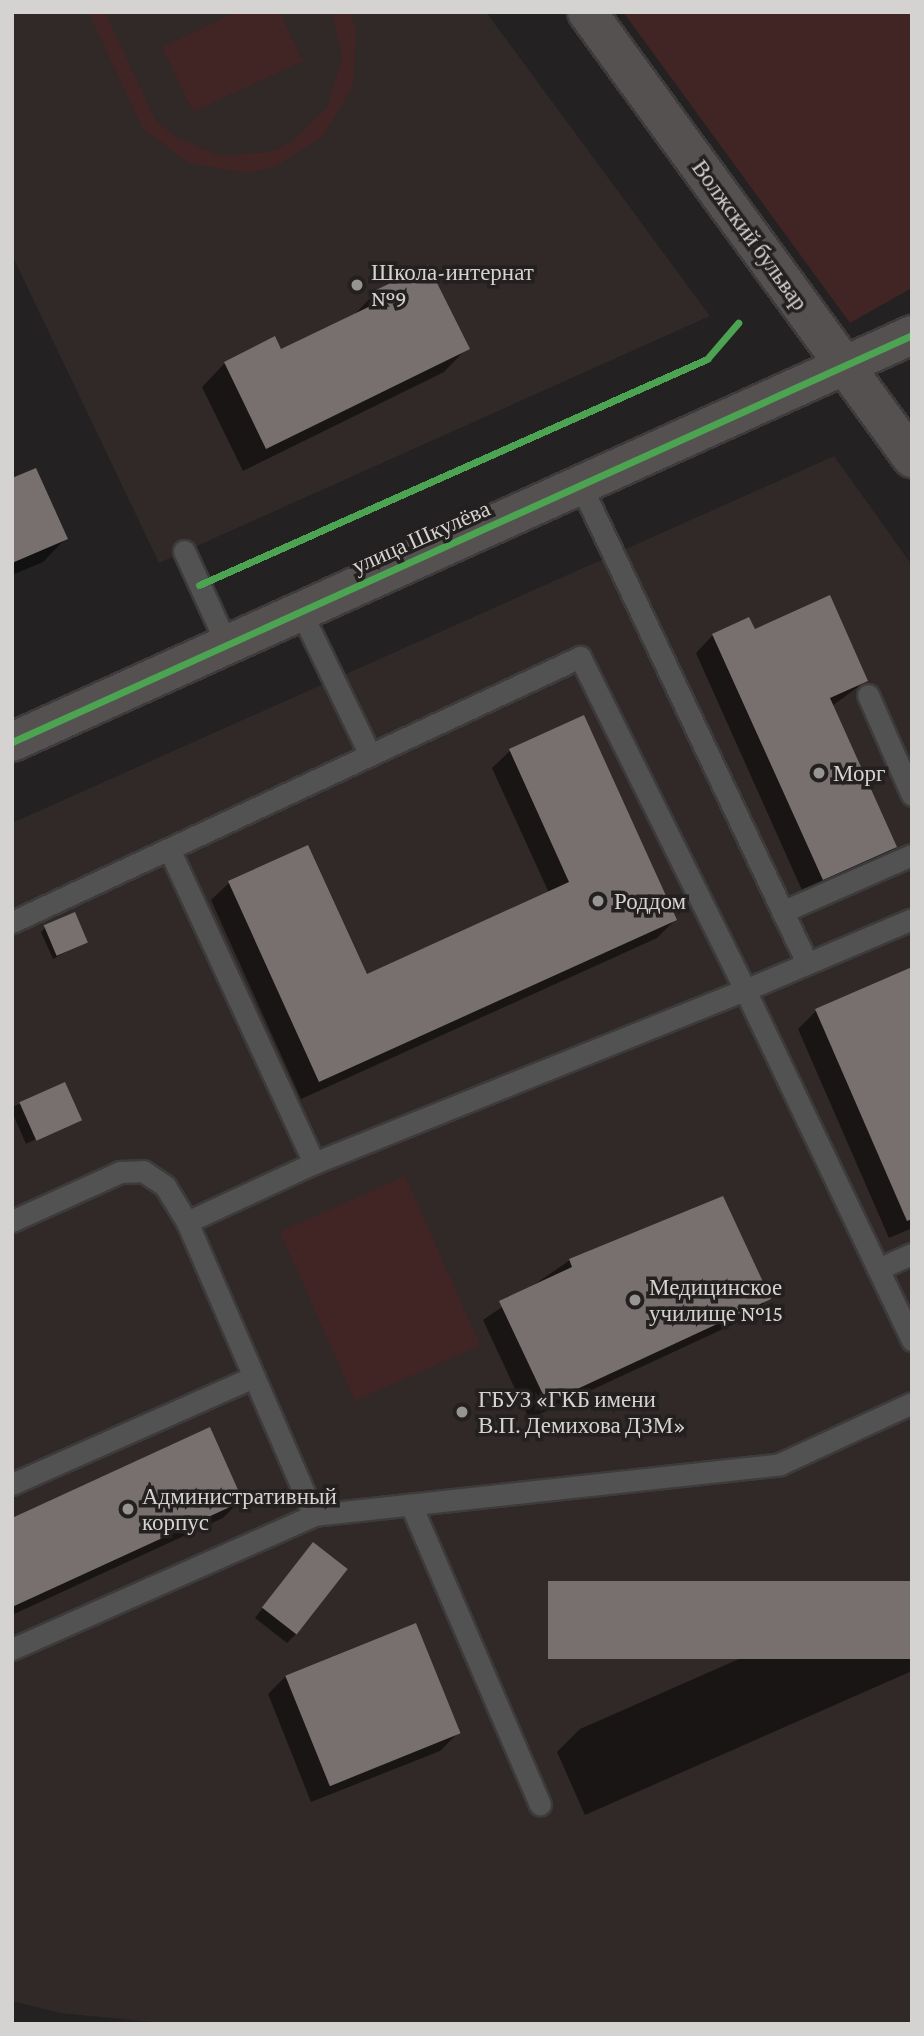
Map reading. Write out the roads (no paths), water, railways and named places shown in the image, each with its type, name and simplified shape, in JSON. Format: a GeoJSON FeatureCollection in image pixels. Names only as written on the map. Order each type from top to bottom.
{"type":"FeatureCollection","features":[{"type":"Feature","properties":{"kind":"street","name":"Волжский бульвар"},"geometry":{"type":"LineString","coordinates":[[587,12],[912,458]]}},
{"type":"Feature","properties":{"kind":"street","name":"улица Шкулёва"},"geometry":{"type":"LineString","coordinates":[[12,742],[912,335]]}},
{"type":"Feature","properties":{"kind":"lane"},"geometry":{"type":"LineString","coordinates":[[581,486],[807,964]]}},
{"type":"Feature","properties":{"kind":"lane"},"geometry":{"type":"LineString","coordinates":[[184,551],[227,645]]}},
{"type":"Feature","properties":{"kind":"lane"},"geometry":{"type":"LineString","coordinates":[[301,612],[370,755]]}},
{"type":"Feature","properties":{"kind":"lane"},"geometry":{"type":"LineString","coordinates":[[12,922],[580,657],[745,990],[912,1340]]}},
{"type":"Feature","properties":{"kind":"lane"},"geometry":{"type":"LineString","coordinates":[[868,695],[912,794]]}},
{"type":"Feature","properties":{"kind":"lane"},"geometry":{"type":"LineString","coordinates":[[169,849],[314,1163]]}},
{"type":"Feature","properties":{"kind":"lane"},"geometry":{"type":"LineString","coordinates":[[782,912],[912,855]]}},
{"type":"Feature","properties":{"kind":"lane"},"geometry":{"type":"LineString","coordinates":[[187,1223],[314,1163],[745,990],[912,919]]}},
{"type":"Feature","properties":{"kind":"lane"},"geometry":{"type":"LineString","coordinates":[[12,1221],[120,1172],[143,1171],[165,1186],[187,1223],[314,1515]]}},
{"type":"Feature","properties":{"kind":"lane"},"geometry":{"type":"LineString","coordinates":[[878,1269],[912,1254]]}},
{"type":"Feature","properties":{"kind":"lane"},"geometry":{"type":"LineString","coordinates":[[12,1484],[254,1377]]}},
{"type":"Feature","properties":{"kind":"lane"},"geometry":{"type":"LineString","coordinates":[[12,1649],[314,1515],[780,1464],[912,1403]]}},
{"type":"Feature","properties":{"kind":"lane"},"geometry":{"type":"LineString","coordinates":[[411,1505],[540,1804]]}},
{"type":"Feature","properties":{"kind":"place","name":"Школа-интернат №9"},"geometry":{"type":"Point","coordinates":[357,285]}},
{"type":"Feature","properties":{"kind":"place","name":"Морг"},"geometry":{"type":"Point","coordinates":[819,773]}},
{"type":"Feature","properties":{"kind":"place","name":"Роддом"},"geometry":{"type":"Point","coordinates":[598,901]}},
{"type":"Feature","properties":{"kind":"place","name":"Медицинское училище №15"},"geometry":{"type":"Point","coordinates":[635,1300]}},
{"type":"Feature","properties":{"kind":"place","name":"ГБУЗ «ГКБ имени В.П. Демихова ДЗМ»"},"geometry":{"type":"Point","coordinates":[462,1412]}},
{"type":"Feature","properties":{"kind":"place","name":"Административный корпус"},"geometry":{"type":"Point","coordinates":[128,1509]}}]}
